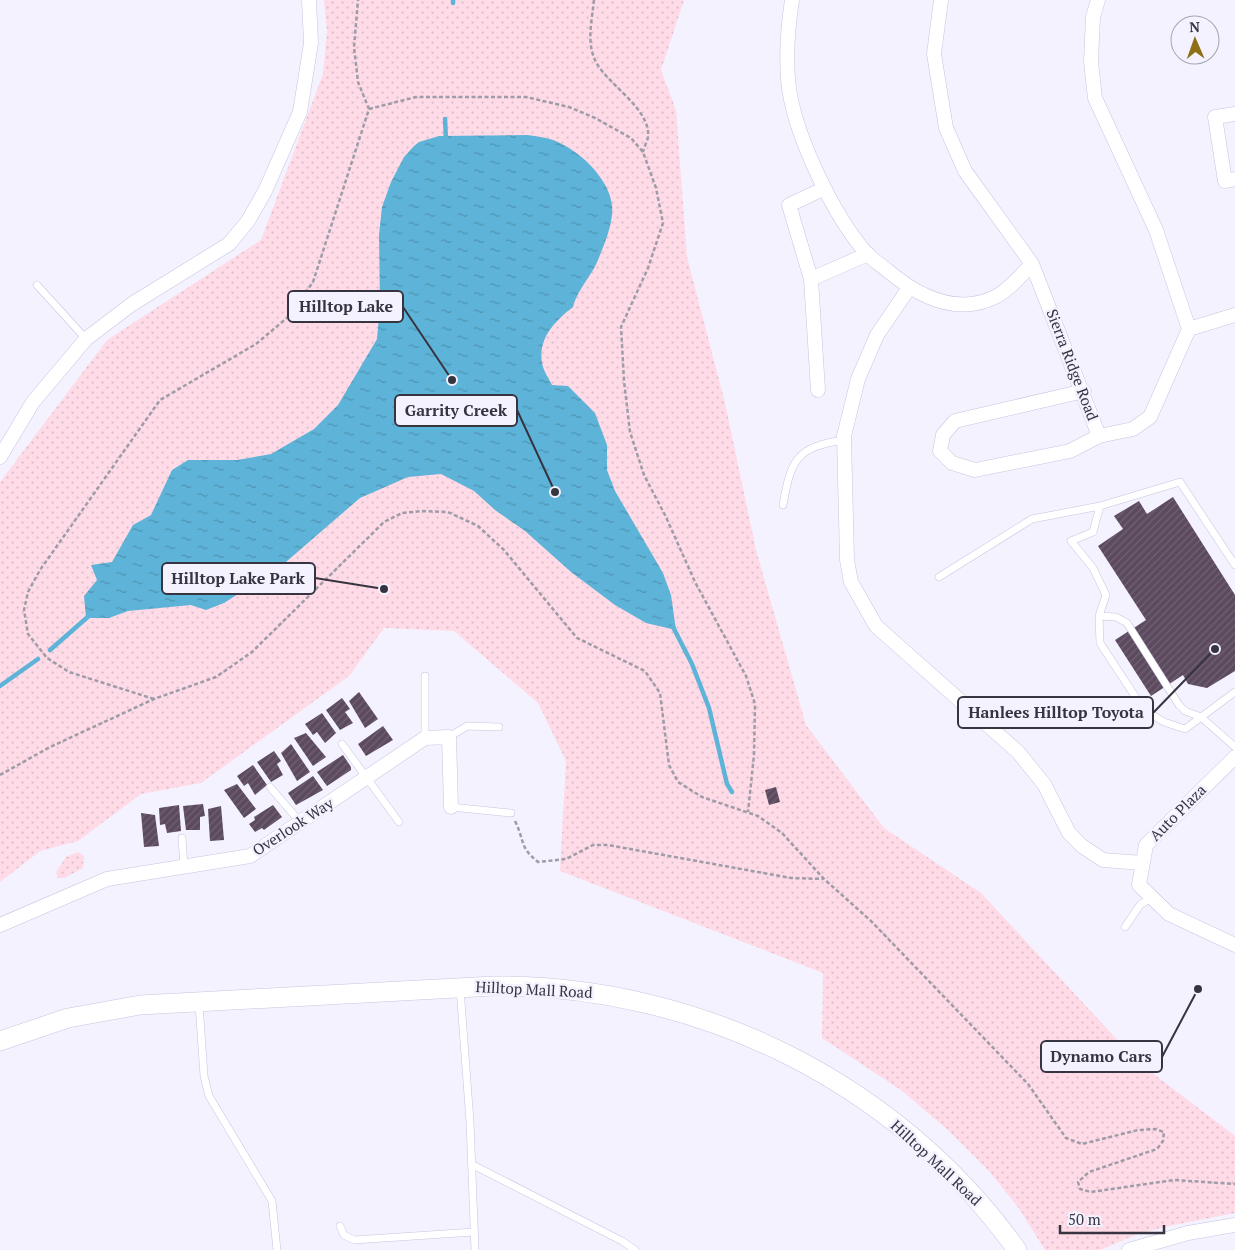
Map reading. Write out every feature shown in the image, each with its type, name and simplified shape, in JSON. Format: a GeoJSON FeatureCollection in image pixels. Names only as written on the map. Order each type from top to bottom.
{"type":"FeatureCollection","features":[{"type":"Feature","properties":{"kind":"street"},"geometry":{"type":"LineString","coordinates":[[0,457],[33,402],[86,339],[132,304],[229,244],[248,221],[265,191],[300,112],[311,42],[309,0]]}},
{"type":"Feature","properties":{"kind":"street"},"geometry":{"type":"LineString","coordinates":[[792,0],[788,26],[788,81],[799,126],[823,189],[868,254],[910,288],[937,302],[956,304],[977,302],[996,296],[1032,264]]}},
{"type":"Feature","properties":{"kind":"street","name":"Sierra Ridge Road"},"geometry":{"type":"LineString","coordinates":[[941,0],[934,54],[946,128],[965,171],[1032,264],[1084,392],[1099,436],[1133,429],[1150,417],[1190,329]]}},
{"type":"Feature","properties":{"kind":"street"},"geometry":{"type":"LineString","coordinates":[[1098,0],[1092,17],[1091,62],[1095,98],[1156,230],[1190,329],[1235,315]]}},
{"type":"Feature","properties":{"kind":"street"},"geometry":{"type":"LineString","coordinates":[[1235,114],[1215,117],[1225,181],[1235,179]]}},
{"type":"Feature","properties":{"kind":"street"},"geometry":{"type":"LineString","coordinates":[[818,390],[810,279],[789,206],[823,189]]}},
{"type":"Feature","properties":{"kind":"street"},"geometry":{"type":"LineString","coordinates":[[810,279],[868,254]]}},
{"type":"Feature","properties":{"kind":"street"},"geometry":{"type":"LineString","coordinates":[[910,288],[877,335],[858,379],[844,440],[847,560],[851,582],[876,626],[1018,752],[1044,784],[1069,833],[1082,846],[1103,860],[1142,863]]}},
{"type":"Feature","properties":{"kind":"street"},"geometry":{"type":"LineString","coordinates":[[1084,392],[955,421],[943,435],[940,451],[952,463],[975,470],[1070,451],[1099,436]]}},
{"type":"Feature","properties":{"kind":"street"},"geometry":{"type":"LineString","coordinates":[[425,738],[449,738],[451,807]]}},
{"type":"Feature","properties":{"kind":"street","name":"Overlook Way"},"geometry":{"type":"LineString","coordinates":[[0,925],[107,879],[250,856],[301,824],[425,738]]}},
{"type":"Feature","properties":{"kind":"street","name":"Auto Plaza"},"geometry":{"type":"LineString","coordinates":[[1235,757],[1146,845],[1139,885],[1169,914],[1235,945]]}},
{"type":"Feature","properties":{"kind":"street","name":"Hilltop Mall Road"},"geometry":{"type":"LineString","coordinates":[[0,1041],[50,1022],[84,1014],[140,1005],[460,987],[550,988],[621,996],[687,1013],[752,1037],[783,1051],[856,1094],[911,1136],[976,1199],[1017,1250]]}},
{"type":"Feature","properties":{"kind":"street"},"geometry":{"type":"LineString","coordinates":[[1129,1250],[1188,1233],[1235,1225]]}},
{"type":"Feature","properties":{"kind":"lane"},"geometry":{"type":"LineString","coordinates":[[37,285],[86,339]]}},
{"type":"Feature","properties":{"kind":"lane"},"geometry":{"type":"LineString","coordinates":[[784,505],[788,477],[792,466],[797,460],[812,448],[844,440]]}},
{"type":"Feature","properties":{"kind":"lane"},"geometry":{"type":"LineString","coordinates":[[940,577],[1032,520],[1100,506],[1180,482],[1235,565]]}},
{"type":"Feature","properties":{"kind":"lane"},"geometry":{"type":"LineString","coordinates":[[1100,506],[1093,532],[1072,541],[1093,568],[1106,594],[1099,616],[1100,643],[1144,710],[1164,722],[1185,729],[1235,692]]}},
{"type":"Feature","properties":{"kind":"lane"},"geometry":{"type":"LineString","coordinates":[[1099,616],[1116,617],[1127,623],[1179,705],[1185,711],[1201,717],[1235,747]]}},
{"type":"Feature","properties":{"kind":"lane"},"geometry":{"type":"LineString","coordinates":[[425,676],[425,738]]}},
{"type":"Feature","properties":{"kind":"lane"},"geometry":{"type":"LineString","coordinates":[[449,738],[467,726],[499,728]]}},
{"type":"Feature","properties":{"kind":"lane"},"geometry":{"type":"LineString","coordinates":[[342,744],[399,822]]}},
{"type":"Feature","properties":{"kind":"lane"},"geometry":{"type":"LineString","coordinates":[[270,787],[301,824]]}},
{"type":"Feature","properties":{"kind":"lane"},"geometry":{"type":"LineString","coordinates":[[451,807],[511,813]]}},
{"type":"Feature","properties":{"kind":"lane"},"geometry":{"type":"LineString","coordinates":[[182,838],[184,867]]}},
{"type":"Feature","properties":{"kind":"lane"},"geometry":{"type":"LineString","coordinates":[[1125,927],[1140,905],[1152,897]]}},
{"type":"Feature","properties":{"kind":"lane"},"geometry":{"type":"LineString","coordinates":[[460,987],[472,1165],[475,1250]]}},
{"type":"Feature","properties":{"kind":"lane"},"geometry":{"type":"LineString","coordinates":[[199,1001],[204,1076],[209,1096],[272,1201],[277,1250]]}},
{"type":"Feature","properties":{"kind":"lane"},"geometry":{"type":"LineString","coordinates":[[472,1165],[622,1241],[635,1250]]}},
{"type":"Feature","properties":{"kind":"lane"},"geometry":{"type":"LineString","coordinates":[[340,1226],[344,1235],[354,1240],[474,1232]]}},
{"type":"Feature","properties":{"kind":"path"},"geometry":{"type":"LineString","coordinates":[[154,699],[69,672],[47,658],[28,634],[24,610],[28,592],[40,570],[160,400],[256,344],[288,317],[313,282],[369,109],[358,82],[354,47],[358,0]]}},
{"type":"Feature","properties":{"kind":"path"},"geometry":{"type":"LineString","coordinates":[[594,0],[590,38],[592,50],[596,62],[646,120],[648,137],[643,152]]}},
{"type":"Feature","properties":{"kind":"path"},"geometry":{"type":"LineString","coordinates":[[369,109],[416,97],[526,98],[569,107],[595,118],[631,138],[643,152],[656,188],[664,222],[648,268],[621,328],[624,381],[630,432],[644,474],[666,517],[695,582],[746,676],[755,704],[754,755],[748,812]]}},
{"type":"Feature","properties":{"kind":"path"},"geometry":{"type":"LineString","coordinates":[[0,775],[50,747],[154,699],[216,677],[252,652],[384,522],[402,513],[422,511],[448,512],[478,526],[504,550],[577,638],[645,670],[660,693],[669,765],[678,782],[702,797],[758,816],[782,832],[824,879],[870,921],[1028,1084],[1066,1138],[1082,1144],[1138,1130],[1155,1129],[1164,1132],[1163,1141],[1157,1149],[1089,1172],[1078,1182],[1080,1190],[1091,1192],[1174,1180],[1235,1184]]}},
{"type":"Feature","properties":{"kind":"path"},"geometry":{"type":"LineString","coordinates":[[511,813],[520,831],[524,850],[538,862],[566,859],[593,845],[608,844],[791,878],[824,879]]}},
{"type":"Feature","properties":{"kind":"shaded area"},"geometry":{"type":"Polygon","coordinates":[[[324,0],[684,0],[661,70],[676,110],[687,257],[725,403],[756,550],[806,725],[884,828],[981,893],[1138,1062],[1235,1136],[1235,1213],[1138,1234],[1100,1250],[1045,1250],[1020,1210],[989,1171],[949,1131],[901,1090],[822,1038],[823,973],[560,871],[566,761],[538,703],[454,631],[384,628],[349,676],[201,783],[141,794],[78,841],[40,851],[0,882],[0,482],[107,340],[261,240],[323,74],[327,32],[324,0]]]}},
{"type":"Feature","properties":{"kind":"shaded area"},"geometry":{"type":"Polygon","coordinates":[[[78,852],[84,856],[83,868],[64,878],[58,878],[56,872],[66,857],[78,852]]]}},
{"type":"Feature","properties":{"kind":"water"},"geometry":{"type":"Polygon","coordinates":[[[527,135],[550,139],[580,156],[598,174],[610,194],[612,219],[600,254],[573,307],[554,324],[545,338],[541,354],[542,363],[552,385],[568,386],[595,413],[607,445],[607,470],[615,491],[663,573],[671,595],[676,630],[646,623],[615,605],[571,572],[525,531],[495,510],[474,491],[441,474],[408,477],[360,498],[279,568],[224,603],[206,610],[191,605],[128,611],[109,618],[86,618],[84,596],[97,580],[91,565],[112,562],[133,525],[151,515],[172,470],[188,460],[237,460],[271,454],[314,429],[338,405],[377,339],[380,305],[379,235],[382,207],[391,182],[404,157],[414,146],[419,142],[439,136],[527,135]]]}},
{"type":"Feature","properties":{"kind":"building"},"geometry":{"type":"Polygon","coordinates":[[[1173,497],[1235,595],[1235,671],[1207,688],[1188,684],[1183,675],[1151,696],[1115,640],[1146,620],[1098,546],[1123,529],[1114,516],[1139,501],[1147,514],[1173,497]]]}},
{"type":"Feature","properties":{"kind":"building"},"geometry":{"type":"Polygon","coordinates":[[[359,692],[378,719],[365,728],[349,701],[359,692]]]}},
{"type":"Feature","properties":{"kind":"building"},"geometry":{"type":"Polygon","coordinates":[[[342,698],[350,709],[345,712],[353,723],[340,730],[326,710],[342,698]]]}},
{"type":"Feature","properties":{"kind":"building"},"geometry":{"type":"Polygon","coordinates":[[[322,713],[336,733],[325,743],[317,732],[313,735],[305,724],[322,713]]]}},
{"type":"Feature","properties":{"kind":"building"},"geometry":{"type":"Polygon","coordinates":[[[383,726],[393,740],[366,756],[358,744],[383,726]]]}},
{"type":"Feature","properties":{"kind":"building"},"geometry":{"type":"Polygon","coordinates":[[[306,733],[326,757],[313,766],[294,738],[306,733]]]}},
{"type":"Feature","properties":{"kind":"building"},"geometry":{"type":"Polygon","coordinates":[[[291,744],[310,772],[297,781],[281,753],[291,744]]]}},
{"type":"Feature","properties":{"kind":"building"},"geometry":{"type":"Polygon","coordinates":[[[274,751],[281,761],[277,764],[283,775],[271,782],[257,762],[274,751]]]}},
{"type":"Feature","properties":{"kind":"building"},"geometry":{"type":"Polygon","coordinates":[[[343,755],[351,770],[327,786],[317,772],[343,755]]]}},
{"type":"Feature","properties":{"kind":"building"},"geometry":{"type":"Polygon","coordinates":[[[253,765],[267,785],[255,795],[248,783],[244,786],[237,776],[253,765]]]}},
{"type":"Feature","properties":{"kind":"building"},"geometry":{"type":"Polygon","coordinates":[[[313,776],[323,790],[296,805],[288,793],[313,776]]]}},
{"type":"Feature","properties":{"kind":"building"},"geometry":{"type":"Polygon","coordinates":[[[237,784],[256,809],[244,818],[224,790],[237,784]]]}},
{"type":"Feature","properties":{"kind":"building"},"geometry":{"type":"Polygon","coordinates":[[[776,787],[780,802],[769,805],[765,790],[776,787]]]}},
{"type":"Feature","properties":{"kind":"building"},"geometry":{"type":"Polygon","coordinates":[[[203,804],[205,816],[200,817],[200,830],[186,830],[183,806],[203,804]]]}},
{"type":"Feature","properties":{"kind":"building"},"geometry":{"type":"Polygon","coordinates":[[[179,805],[181,831],[167,833],[165,824],[160,825],[159,808],[179,805]]]}},
{"type":"Feature","properties":{"kind":"building"},"geometry":{"type":"Polygon","coordinates":[[[273,805],[282,817],[264,830],[262,828],[255,832],[249,824],[255,820],[254,817],[273,805]]]}},
{"type":"Feature","properties":{"kind":"building"},"geometry":{"type":"Polygon","coordinates":[[[221,806],[224,840],[210,841],[208,809],[221,806]]]}},
{"type":"Feature","properties":{"kind":"building"},"geometry":{"type":"Polygon","coordinates":[[[141,813],[155,815],[159,846],[144,847],[141,813]]]}},
{"type":"Feature","properties":{"kind":"waterway"},"geometry":{"type":"LineString","coordinates":[[445,119],[446,140]]}},
{"type":"Feature","properties":{"kind":"waterway"},"geometry":{"type":"LineString","coordinates":[[50,650],[90,615]]}},
{"type":"Feature","properties":{"kind":"waterway"},"geometry":{"type":"LineString","coordinates":[[673,627],[692,664],[709,708],[727,784],[732,792]]}},
{"type":"Feature","properties":{"kind":"waterway"},"geometry":{"type":"LineString","coordinates":[[0,686],[38,659]]}},
{"type":"Feature","properties":{"kind":"place","name":"Hilltop Lake"},"geometry":{"type":"Point","coordinates":[452,380]}},
{"type":"Feature","properties":{"kind":"place","name":"Garrity Creek"},"geometry":{"type":"Point","coordinates":[555,492]}},
{"type":"Feature","properties":{"kind":"place","name":"Hilltop Lake Park"},"geometry":{"type":"Point","coordinates":[384,589]}},
{"type":"Feature","properties":{"kind":"place","name":"Hanlees Hilltop Toyota"},"geometry":{"type":"Point","coordinates":[1215,649]}},
{"type":"Feature","properties":{"kind":"place","name":"Dynamo Cars"},"geometry":{"type":"Point","coordinates":[1198,989]}}]}
